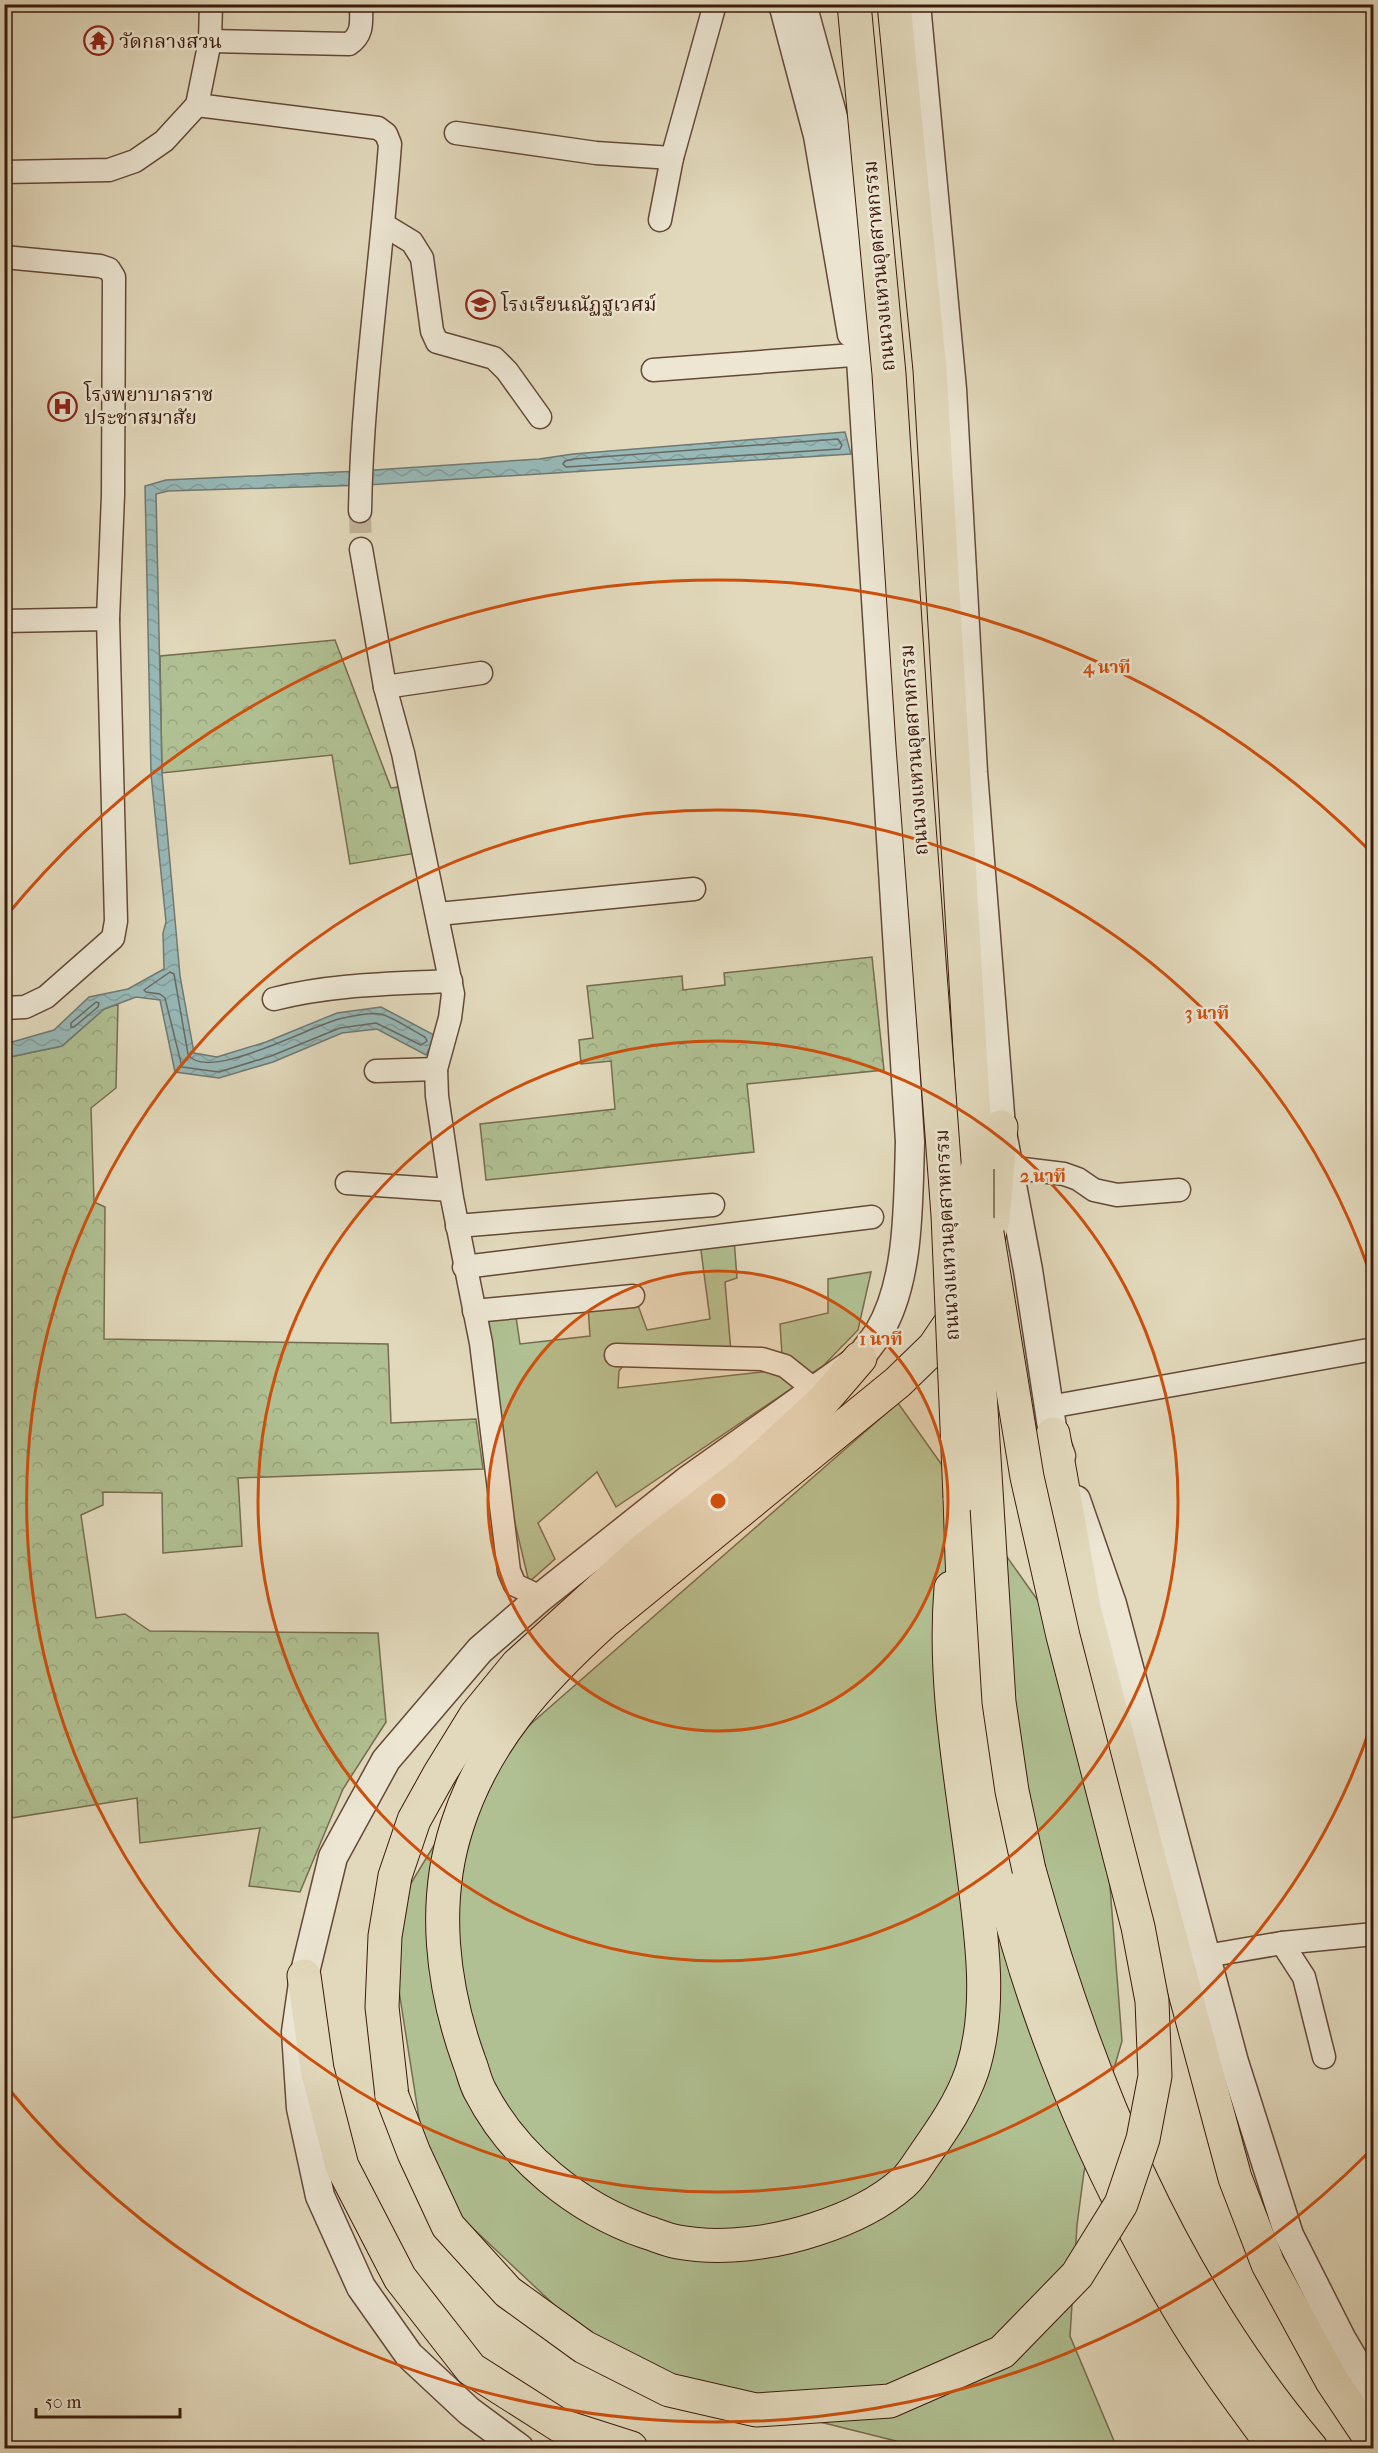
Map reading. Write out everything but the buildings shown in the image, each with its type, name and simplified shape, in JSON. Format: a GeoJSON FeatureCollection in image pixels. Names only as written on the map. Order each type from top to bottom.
{"type":"FeatureCollection","features":[{"type":"Feature","properties":{"kind":"main road","name":"ถนนวงแหวนอุตสาหกรรม"},"geometry":{"type":"LineString","coordinates":[[854,4],[889,374],[913,746],[948,1215],[960,1497]]}},
{"type":"Feature","properties":{"kind":"main road","name":"ถนนวงแหวนอุตสาหกรรม"},"geometry":{"type":"LineString","coordinates":[[894,4],[930,370],[993,1168]]}},
{"type":"Feature","properties":{"kind":"main road"},"geometry":{"type":"LineString","coordinates":[[960,1497],[950,1594],[951,1702],[982,1944],[983,2029],[971,2074],[951,2118],[905,2181],[874,2204],[838,2222],[800,2235],[762,2242],[720,2244],[677,2242],[623,2224],[565,2190],[514,2142],[480,2091],[456,2024],[443,1952],[444,1884],[456,1829],[475,1778],[500,1736],[529,1696],[563,1659],[604,1622],[898,1382],[934,1347],[972,1287],[986,1253],[993,1220],[1001,1128]]}},
{"type":"Feature","properties":{"kind":"main road"},"geometry":{"type":"LineString","coordinates":[[860,1358],[823,1401],[747,1471],[646,1548],[517,1665],[476,1716],[414,1820],[396,1876],[385,1936],[382,2007],[392,2096],[414,2153],[448,2226],[508,2292],[584,2347],[669,2390],[756,2410],[890,2401],[1002,2352],[1077,2275],[1120,2204],[1143,2139],[1155,2076],[1152,2001],[1138,1927],[1063,1636],[1027,1477],[1003,1343],[993,1168]]}},
{"type":"Feature","properties":{"kind":"main road"},"geometry":{"type":"LineString","coordinates":[[993,1168],[976,1263],[978,1365],[998,1690],[1012,1791],[1029,1870],[1056,1964],[1084,2042],[1131,2158],[1163,2226],[1202,2296],[1240,2353],[1311,2448]]}},
{"type":"Feature","properties":{"kind":"main road"},"geometry":{"type":"LineString","coordinates":[[1051,1421],[1084,1608],[1235,2178],[1268,2264],[1332,2381],[1374,2444]]}},
{"type":"Feature","properties":{"kind":"main road"},"geometry":{"type":"LineString","coordinates":[[960,1497],[964,1632],[982,1790],[1000,1878],[1027,1973],[1078,2107],[1139,2237],[1179,2309],[1224,2379],[1275,2448]]}},
{"type":"Feature","properties":{"kind":"main road"},"geometry":{"type":"LineString","coordinates":[[304,1976],[317,2070],[342,2166],[400,2278],[471,2369],[559,2425],[631,2448]]}},
{"type":"Feature","properties":{"kind":"street"},"geometry":{"type":"LineString","coordinates":[[4,172],[109,170],[135,161],[164,141],[197,105],[210,41],[211,4]]}},
{"type":"Feature","properties":{"kind":"street"},"geometry":{"type":"LineString","coordinates":[[210,41],[349,44],[357,39],[361,32],[361,4]]}},
{"type":"Feature","properties":{"kind":"street"},"geometry":{"type":"LineString","coordinates":[[660,220],[672,158],[715,4]]}},
{"type":"Feature","properties":{"kind":"street"},"geometry":{"type":"LineString","coordinates":[[780,4],[814,136],[865,417]]}},
{"type":"Feature","properties":{"kind":"street"},"geometry":{"type":"LineString","coordinates":[[519,2448],[469,2411],[410,2355],[361,2287],[320,2196],[301,2108],[296,2032],[304,1976],[333,1857],[386,1760],[480,1650],[541,1597],[687,1480],[860,1358],[880,1331],[895,1296],[903,1253],[910,1142],[858,295],[848,200],[837,132],[802,4]]}},
{"type":"Feature","properties":{"kind":"street"},"geometry":{"type":"LineString","coordinates":[[916,4],[952,389],[973,772],[1001,1128],[993,1168],[1028,1270],[1051,1421],[1112,1604],[1234,2062],[1289,2235],[1341,2338],[1374,2394]]}},
{"type":"Feature","properties":{"kind":"street"},"geometry":{"type":"LineString","coordinates":[[197,105],[378,128],[386,134],[390,144],[384,225],[370,342],[360,504]]}},
{"type":"Feature","properties":{"kind":"street"},"geometry":{"type":"LineString","coordinates":[[456,133],[596,153],[672,158]]}},
{"type":"Feature","properties":{"kind":"street"},"geometry":{"type":"LineString","coordinates":[[384,225],[412,242],[422,258],[432,331],[437,342],[494,358],[507,371],[540,417]]}},
{"type":"Feature","properties":{"kind":"street"},"geometry":{"type":"LineString","coordinates":[[4,257],[100,266],[109,269],[114,278],[113,495],[108,619],[116,921],[113,938],[46,997],[25,1007],[4,1008]]}},
{"type":"Feature","properties":{"kind":"street"},"geometry":{"type":"LineString","coordinates":[[653,370],[852,354]]}},
{"type":"Feature","properties":{"kind":"street"},"geometry":{"type":"LineString","coordinates":[[361,549],[385,687],[403,753],[453,994],[450,1018],[436,1069],[450,1190],[481,1343],[509,1571],[515,1585],[541,1597]]}},
{"type":"Feature","properties":{"kind":"street"},"geometry":{"type":"LineString","coordinates":[[4,621],[108,619]]}},
{"type":"Feature","properties":{"kind":"street"},"geometry":{"type":"LineString","coordinates":[[385,687],[481,673]]}},
{"type":"Feature","properties":{"kind":"street"},"geometry":{"type":"LineString","coordinates":[[438,914],[694,889]]}},
{"type":"Feature","properties":{"kind":"street"},"geometry":{"type":"LineString","coordinates":[[274,999],[306,991],[352,986],[451,981]]}},
{"type":"Feature","properties":{"kind":"street"},"geometry":{"type":"LineString","coordinates":[[376,1071],[436,1069]]}},
{"type":"Feature","properties":{"kind":"street"},"geometry":{"type":"LineString","coordinates":[[993,1168],[1064,1174],[1078,1179],[1094,1190],[1117,1195],[1179,1190]]}},
{"type":"Feature","properties":{"kind":"street"},"geometry":{"type":"LineString","coordinates":[[347,1183],[450,1190]]}},
{"type":"Feature","properties":{"kind":"street"},"geometry":{"type":"LineString","coordinates":[[457,1227],[713,1204]]}},
{"type":"Feature","properties":{"kind":"street"},"geometry":{"type":"LineString","coordinates":[[464,1267],[872,1217]]}},
{"type":"Feature","properties":{"kind":"street"},"geometry":{"type":"LineString","coordinates":[[474,1311],[633,1296]]}},
{"type":"Feature","properties":{"kind":"street"},"geometry":{"type":"LineString","coordinates":[[1051,1421],[1374,1349]]}},
{"type":"Feature","properties":{"kind":"street"},"geometry":{"type":"LineString","coordinates":[[616,1355],[762,1359],[785,1366],[815,1390]]}},
{"type":"Feature","properties":{"kind":"street"},"geometry":{"type":"LineString","coordinates":[[1206,1956],[1282,1943],[1374,1934]]}},
{"type":"Feature","properties":{"kind":"street"},"geometry":{"type":"LineString","coordinates":[[1282,1943],[1304,1977],[1324,2057]]}},
{"type":"Feature","properties":{"kind":"green space"},"geometry":{"type":"Polygon","coordinates":[[[335,640],[391,788],[403,786],[417,853],[350,864],[332,755],[162,773],[160,656],[335,640]]]}},
{"type":"Feature","properties":{"kind":"green space"},"geometry":{"type":"Polygon","coordinates":[[[872,957],[884,1070],[747,1084],[754,1152],[486,1180],[480,1124],[615,1109],[611,1061],[581,1064],[579,1040],[593,1038],[587,986],[682,976],[683,990],[725,985],[724,973],[872,957]]]}},
{"type":"Feature","properties":{"kind":"green space"},"geometry":{"type":"Polygon","coordinates":[[[118,1004],[116,1088],[91,1108],[94,1202],[105,1207],[104,1339],[388,1344],[391,1423],[476,1419],[483,1469],[238,1478],[242,1546],[163,1553],[162,1493],[103,1492],[103,1505],[81,1515],[96,1618],[125,1614],[150,1631],[378,1633],[386,1722],[343,1789],[300,1892],[249,1886],[260,1828],[140,1843],[137,1798],[5,1819],[5,1058],[62,1046],[104,1009],[118,1004]]]}},
{"type":"Feature","properties":{"kind":"green space"},"geometry":{"type":"Polygon","coordinates":[[[734,1239],[737,1278],[725,1282],[731,1352],[633,1353],[619,1371],[618,1388],[779,1370],[795,1386],[616,1507],[597,1472],[538,1523],[555,1559],[529,1582],[513,1515],[487,1321],[516,1317],[520,1344],[590,1336],[588,1306],[636,1300],[647,1330],[710,1319],[700,1243],[734,1239]]]}},
{"type":"Feature","properties":{"kind":"green space"},"geometry":{"type":"Polygon","coordinates":[[[871,1272],[858,1330],[824,1365],[809,1375],[782,1354],[780,1324],[828,1313],[828,1279],[871,1272]]]}},
{"type":"Feature","properties":{"kind":"green space"},"geometry":{"type":"Polygon","coordinates":[[[898,1403],[1063,1636],[1107,1848],[1122,2041],[1084,2172],[1077,2225],[1070,2336],[1117,2448],[924,2448],[768,2409],[617,2364],[430,2188],[388,1921],[475,1778],[534,1721],[898,1403]]]}},
{"type":"Feature","properties":{"kind":"water"},"geometry":{"type":"Polygon","coordinates":[[[845,432],[851,454],[367,485],[168,491],[156,494],[162,773],[180,976],[194,1053],[217,1057],[266,1042],[337,1013],[381,1007],[436,1036],[426,1055],[377,1029],[342,1033],[273,1062],[219,1078],[175,1072],[160,1000],[136,997],[104,1009],[62,1046],[5,1058],[5,1044],[54,1030],[89,997],[128,989],[164,969],[163,933],[166,922],[151,774],[145,486],[166,480],[359,471],[539,459],[573,454],[845,432]]]}},
{"type":"Feature","properties":{"kind":"tunnel"},"geometry":{"type":"LineString","coordinates":[[360,511],[361,549]]}},
{"type":"Feature","properties":{"kind":"place","name":"วัดกลางสวน"},"geometry":{"type":"Point","coordinates":[98,41]}},
{"type":"Feature","properties":{"kind":"place","name":"โรงเรียนณัฏฐเวศม์"},"geometry":{"type":"Point","coordinates":[480,304]}},
{"type":"Feature","properties":{"kind":"place","name":"โรงพยาบาลราช ประชาสมาสัย"},"geometry":{"type":"Point","coordinates":[63,406]}}]}
